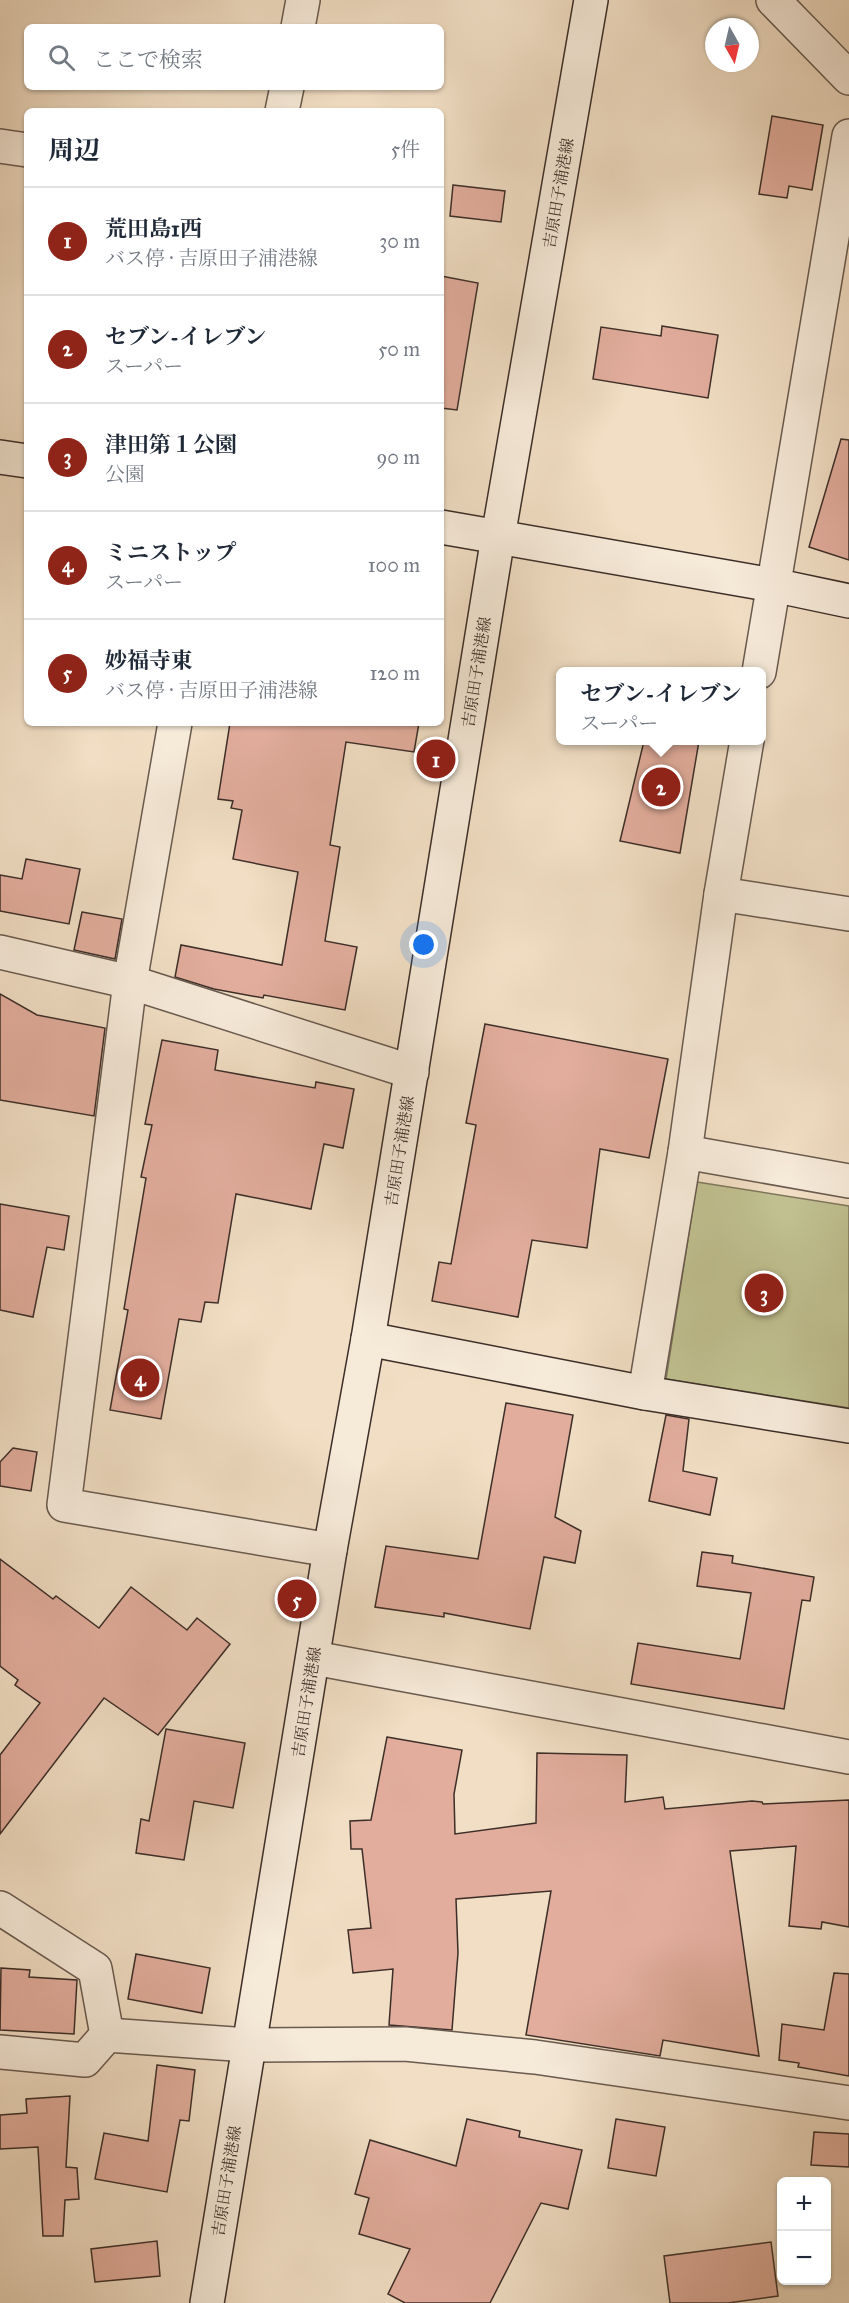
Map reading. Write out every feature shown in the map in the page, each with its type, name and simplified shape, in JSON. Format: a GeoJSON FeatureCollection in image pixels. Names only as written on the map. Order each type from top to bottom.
{"type":"FeatureCollection","features":[{"type":"Feature","properties":{"kind":"street"},"geometry":{"type":"LineString","coordinates":[[299,24],[303,0]]}},
{"type":"Feature","properties":{"kind":"street","name":"吉原田子浦港線"},"geometry":{"type":"LineString","coordinates":[[207,2303],[330,1550],[412,1072],[498,537],[591,0]]}},
{"type":"Feature","properties":{"kind":"street"},"geometry":{"type":"LineString","coordinates":[[773,0],[849,78]]}},
{"type":"Feature","properties":{"kind":"street"},"geometry":{"type":"LineString","coordinates":[[283,108],[286,90]]}},
{"type":"Feature","properties":{"kind":"street"},"geometry":{"type":"LineString","coordinates":[[760,667],[849,136]]}},
{"type":"Feature","properties":{"kind":"street"},"geometry":{"type":"LineString","coordinates":[[0,146],[24,150]]}},
{"type":"Feature","properties":{"kind":"street"},"geometry":{"type":"LineString","coordinates":[[0,458],[24,461]]}},
{"type":"Feature","properties":{"kind":"street"},"geometry":{"type":"LineString","coordinates":[[444,528],[773,585],[849,601]]}},
{"type":"Feature","properties":{"kind":"street"},"geometry":{"type":"LineString","coordinates":[[174,726],[130,982],[64,1505],[330,1550]]}},
{"type":"Feature","properties":{"kind":"street"},"geometry":{"type":"LineString","coordinates":[[645,1393],[685,1152],[721,894],[746,745]]}},
{"type":"Feature","properties":{"kind":"street"},"geometry":{"type":"LineString","coordinates":[[721,894],[849,914]]}},
{"type":"Feature","properties":{"kind":"street"},"geometry":{"type":"LineString","coordinates":[[0,952],[130,982],[412,1072]]}},
{"type":"Feature","properties":{"kind":"street"},"geometry":{"type":"LineString","coordinates":[[685,1152],[849,1181]]}},
{"type":"Feature","properties":{"kind":"street"},"geometry":{"type":"LineString","coordinates":[[368,1339],[645,1393],[849,1426]]}},
{"type":"Feature","properties":{"kind":"street"},"geometry":{"type":"LineString","coordinates":[[314,1658],[849,1757]]}},
{"type":"Feature","properties":{"kind":"street"},"geometry":{"type":"LineString","coordinates":[[0,1908],[94,1969],[107,2035]]}},
{"type":"Feature","properties":{"kind":"street"},"geometry":{"type":"LineString","coordinates":[[107,2035],[248,2044],[405,2044],[535,2057],[849,2103]]}},
{"type":"Feature","properties":{"kind":"street"},"geometry":{"type":"LineString","coordinates":[[0,2052],[85,2060],[107,2035]]}},
{"type":"Feature","properties":{"kind":"green space"},"geometry":{"type":"Polygon","coordinates":[[[697,1182],[849,1206],[849,1408],[666,1379],[697,1182]]]}},
{"type":"Feature","properties":{"kind":"building"},"geometry":{"type":"Polygon","coordinates":[[[772,116],[823,125],[812,190],[789,186],[787,198],[759,194],[772,116]]]}},
{"type":"Feature","properties":{"kind":"building"},"geometry":{"type":"Polygon","coordinates":[[[453,185],[505,191],[501,222],[450,216],[453,185]]]}},
{"type":"Feature","properties":{"kind":"building"},"geometry":{"type":"Polygon","coordinates":[[[444,277],[478,283],[457,410],[444,408],[444,277]]]}},
{"type":"Feature","properties":{"kind":"building"},"geometry":{"type":"Polygon","coordinates":[[[662,326],[718,335],[708,398],[593,379],[601,327],[661,336],[662,326]]]}},
{"type":"Feature","properties":{"kind":"building"},"geometry":{"type":"Polygon","coordinates":[[[841,439],[849,440],[849,560],[809,547],[841,439]]]}},
{"type":"Feature","properties":{"kind":"building"},"geometry":{"type":"Polygon","coordinates":[[[230,726],[418,726],[414,752],[346,742],[330,845],[340,847],[325,941],[357,947],[345,1010],[264,995],[263,998],[214,989],[175,977],[181,945],[282,965],[298,872],[233,859],[242,810],[231,808],[233,801],[218,799],[230,726]]]}},
{"type":"Feature","properties":{"kind":"building"},"geometry":{"type":"Polygon","coordinates":[[[643,745],[698,745],[680,853],[620,841],[643,745]]]}},
{"type":"Feature","properties":{"kind":"building"},"geometry":{"type":"Polygon","coordinates":[[[26,859],[80,869],[69,924],[0,911],[0,875],[22,879],[26,859]]]}},
{"type":"Feature","properties":{"kind":"building"},"geometry":{"type":"Polygon","coordinates":[[[82,912],[122,919],[115,959],[74,950],[82,912]]]}},
{"type":"Feature","properties":{"kind":"building"},"geometry":{"type":"Polygon","coordinates":[[[0,994],[37,1015],[105,1028],[94,1116],[0,1100],[0,994]]]}},
{"type":"Feature","properties":{"kind":"building"},"geometry":{"type":"Polygon","coordinates":[[[485,1024],[668,1059],[649,1158],[600,1149],[587,1248],[532,1240],[518,1317],[432,1301],[439,1262],[451,1264],[476,1125],[466,1123],[485,1024]]]}},
{"type":"Feature","properties":{"kind":"building"},"geometry":{"type":"Polygon","coordinates":[[[162,1040],[218,1050],[215,1070],[315,1088],[316,1082],[354,1089],[343,1148],[324,1144],[311,1209],[236,1194],[218,1303],[205,1302],[201,1322],[179,1319],[161,1419],[110,1410],[128,1310],[124,1309],[146,1178],[141,1177],[152,1125],[145,1124],[162,1040]]]}},
{"type":"Feature","properties":{"kind":"building"},"geometry":{"type":"Polygon","coordinates":[[[0,1204],[69,1216],[64,1250],[47,1247],[33,1317],[0,1310],[0,1204]]]}},
{"type":"Feature","properties":{"kind":"building"},"geometry":{"type":"Polygon","coordinates":[[[506,1403],[573,1415],[555,1517],[581,1531],[575,1563],[544,1557],[530,1629],[444,1613],[444,1617],[375,1607],[386,1546],[478,1559],[506,1403]]]}},
{"type":"Feature","properties":{"kind":"building"},"geometry":{"type":"Polygon","coordinates":[[[666,1415],[689,1419],[683,1471],[717,1478],[710,1515],[649,1501],[666,1415]]]}},
{"type":"Feature","properties":{"kind":"building"},"geometry":{"type":"Polygon","coordinates":[[[13,1448],[37,1452],[31,1491],[0,1486],[0,1462],[13,1448]]]}},
{"type":"Feature","properties":{"kind":"building"},"geometry":{"type":"Polygon","coordinates":[[[702,1552],[733,1556],[732,1563],[814,1577],[810,1601],[802,1600],[784,1709],[631,1684],[638,1643],[740,1659],[751,1593],[697,1586],[702,1552]]]}},
{"type":"Feature","properties":{"kind":"building"},"geometry":{"type":"Polygon","coordinates":[[[0,1559],[53,1599],[56,1596],[99,1628],[131,1587],[187,1630],[197,1618],[230,1644],[158,1735],[104,1698],[0,1834],[0,1755],[40,1703],[15,1685],[18,1680],[0,1666],[0,1559]]]}},
{"type":"Feature","properties":{"kind":"building"},"geometry":{"type":"Polygon","coordinates":[[[166,1729],[245,1743],[233,1808],[194,1801],[184,1860],[136,1853],[141,1819],[149,1821],[166,1729]]]}},
{"type":"Feature","properties":{"kind":"building"},"geometry":{"type":"Polygon","coordinates":[[[387,1737],[462,1750],[454,1794],[455,1834],[536,1823],[537,1753],[627,1755],[625,1802],[663,1797],[665,1809],[752,1801],[763,1804],[849,1800],[849,1927],[822,1922],[821,1929],[789,1926],[796,1846],[730,1851],[759,2056],[663,2040],[660,2056],[526,2035],[551,1891],[456,1899],[458,1953],[452,2030],[389,2025],[393,1969],[353,1973],[348,1930],[371,1928],[362,1849],[351,1849],[350,1821],[371,1820],[387,1737]]]}},
{"type":"Feature","properties":{"kind":"building"},"geometry":{"type":"Polygon","coordinates":[[[136,1954],[210,1968],[202,2013],[128,1999],[136,1954]]]}},
{"type":"Feature","properties":{"kind":"building"},"geometry":{"type":"Polygon","coordinates":[[[1,1968],[30,1970],[29,1977],[77,1980],[74,2034],[0,2030],[1,1968]]]}},
{"type":"Feature","properties":{"kind":"building"},"geometry":{"type":"Polygon","coordinates":[[[834,1973],[849,1974],[849,2076],[798,2067],[799,2063],[779,2060],[782,2024],[824,2030],[834,1973]]]}},
{"type":"Feature","properties":{"kind":"building"},"geometry":{"type":"Polygon","coordinates":[[[157,2065],[195,2070],[189,2121],[180,2120],[167,2192],[95,2179],[104,2133],[148,2141],[157,2065]]]}},
{"type":"Feature","properties":{"kind":"building"},"geometry":{"type":"Polygon","coordinates":[[[70,2096],[66,2167],[77,2168],[79,2199],[65,2200],[63,2236],[43,2236],[38,2147],[0,2149],[0,2115],[27,2113],[26,2099],[70,2096]]]}},
{"type":"Feature","properties":{"kind":"building"},"geometry":{"type":"Polygon","coordinates":[[[467,2119],[520,2131],[519,2137],[582,2150],[568,2209],[541,2203],[490,2303],[405,2303],[388,2294],[410,2249],[359,2234],[369,2198],[355,2194],[370,2140],[456,2166],[467,2119]]]}},
{"type":"Feature","properties":{"kind":"building"},"geometry":{"type":"Polygon","coordinates":[[[616,2119],[665,2127],[656,2176],[608,2168],[616,2119]]]}},
{"type":"Feature","properties":{"kind":"building"},"geometry":{"type":"Polygon","coordinates":[[[814,2132],[849,2134],[849,2167],[811,2165],[814,2132]]]}},
{"type":"Feature","properties":{"kind":"building"},"geometry":{"type":"Polygon","coordinates":[[[157,2241],[160,2276],[95,2282],[91,2249],[157,2241]]]}},
{"type":"Feature","properties":{"kind":"building"},"geometry":{"type":"Polygon","coordinates":[[[771,2242],[778,2296],[728,2303],[670,2303],[664,2256],[771,2242]]]}},
{"type":"Feature","properties":{"kind":"place","name":"荒田島1西"},"geometry":{"type":"Point","coordinates":[436,759]}},
{"type":"Feature","properties":{"kind":"place","name":"セブン-イレブン"},"geometry":{"type":"Point","coordinates":[661,787]}},
{"type":"Feature","properties":{"kind":"place","name":"津田第１公園"},"geometry":{"type":"Point","coordinates":[764,1293]}},
{"type":"Feature","properties":{"kind":"place","name":"ミニストップ"},"geometry":{"type":"Point","coordinates":[140,1378]}},
{"type":"Feature","properties":{"kind":"place","name":"妙福寺東"},"geometry":{"type":"Point","coordinates":[297,1599]}}]}
